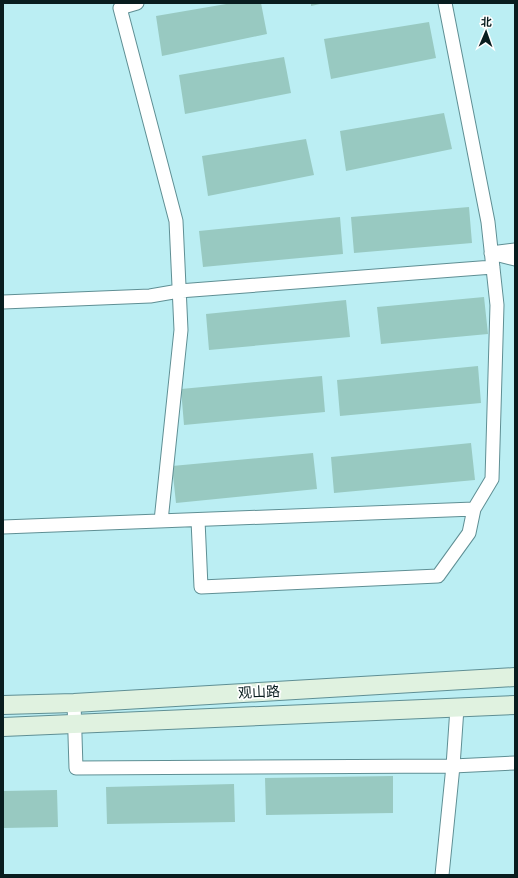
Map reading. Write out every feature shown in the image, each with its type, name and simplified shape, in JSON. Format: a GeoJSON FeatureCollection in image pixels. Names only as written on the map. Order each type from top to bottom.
{"type":"FeatureCollection","features":[{"type":"Feature","properties":{"kind":"main road","name":"观山路"},"geometry":{"type":"LineString","coordinates":[[3,705],[74,703],[515,678]]}},
{"type":"Feature","properties":{"kind":"main road","name":"观山路"},"geometry":{"type":"LineString","coordinates":[[3,727],[515,706]]}},
{"type":"Feature","properties":{"kind":"street"},"geometry":{"type":"LineString","coordinates":[[137,3],[120,8],[176,221],[181,330],[161,521]]}},
{"type":"Feature","properties":{"kind":"street"},"geometry":{"type":"LineString","coordinates":[[198,520],[201,587],[438,576],[469,533],[474,509],[492,479],[496,305],[488,222],[445,3]]}},
{"type":"Feature","properties":{"kind":"street"},"geometry":{"type":"LineString","coordinates":[[491,253],[515,250]]}},
{"type":"Feature","properties":{"kind":"street"},"geometry":{"type":"LineString","coordinates":[[491,253],[515,259]]}},
{"type":"Feature","properties":{"kind":"street"},"geometry":{"type":"LineString","coordinates":[[3,302],[150,296],[179,291],[493,267]]}},
{"type":"Feature","properties":{"kind":"street"},"geometry":{"type":"LineString","coordinates":[[3,527],[474,509]]}},
{"type":"Feature","properties":{"kind":"street"},"geometry":{"type":"LineString","coordinates":[[74,703],[76,768],[453,766],[515,763]]}},
{"type":"Feature","properties":{"kind":"street"},"geometry":{"type":"LineString","coordinates":[[442,875],[453,766],[457,708]]}},
{"type":"Feature","properties":{"kind":"building"},"geometry":{"type":"Polygon","coordinates":[[[232,3],[261,3],[267,34],[162,56],[156,16],[232,3]]]}},
{"type":"Feature","properties":{"kind":"building"},"geometry":{"type":"Polygon","coordinates":[[[311,3],[320,3],[320,4],[311,6],[311,3]]]}},
{"type":"Feature","properties":{"kind":"building"},"geometry":{"type":"Polygon","coordinates":[[[429,22],[436,58],[331,79],[324,39],[429,22]]]}},
{"type":"Feature","properties":{"kind":"building"},"geometry":{"type":"Polygon","coordinates":[[[284,57],[291,93],[185,114],[179,75],[284,57]]]}},
{"type":"Feature","properties":{"kind":"building"},"geometry":{"type":"Polygon","coordinates":[[[444,113],[452,149],[346,171],[340,131],[444,113]]]}},
{"type":"Feature","properties":{"kind":"building"},"geometry":{"type":"Polygon","coordinates":[[[306,139],[314,175],[208,196],[202,156],[306,139]]]}},
{"type":"Feature","properties":{"kind":"building"},"geometry":{"type":"Polygon","coordinates":[[[469,207],[472,243],[354,253],[351,217],[469,207]]]}},
{"type":"Feature","properties":{"kind":"building"},"geometry":{"type":"Polygon","coordinates":[[[340,217],[343,254],[203,267],[199,231],[340,217]]]}},
{"type":"Feature","properties":{"kind":"building"},"geometry":{"type":"Polygon","coordinates":[[[484,297],[488,334],[381,344],[377,307],[484,297]]]}},
{"type":"Feature","properties":{"kind":"building"},"geometry":{"type":"Polygon","coordinates":[[[346,300],[350,337],[209,350],[206,314],[346,300]]]}},
{"type":"Feature","properties":{"kind":"building"},"geometry":{"type":"Polygon","coordinates":[[[478,366],[481,403],[340,416],[337,380],[478,366]]]}},
{"type":"Feature","properties":{"kind":"building"},"geometry":{"type":"Polygon","coordinates":[[[322,376],[325,412],[184,425],[181,389],[322,376]]]}},
{"type":"Feature","properties":{"kind":"building"},"geometry":{"type":"Polygon","coordinates":[[[471,443],[475,480],[334,493],[331,457],[471,443]]]}},
{"type":"Feature","properties":{"kind":"building"},"geometry":{"type":"Polygon","coordinates":[[[313,453],[317,489],[176,503],[172,466],[313,453]]]}},
{"type":"Feature","properties":{"kind":"building"},"geometry":{"type":"Polygon","coordinates":[[[393,776],[393,813],[266,815],[265,778],[393,776]]]}},
{"type":"Feature","properties":{"kind":"building"},"geometry":{"type":"Polygon","coordinates":[[[234,784],[235,822],[107,824],[106,787],[234,784]]]}},
{"type":"Feature","properties":{"kind":"building"},"geometry":{"type":"Polygon","coordinates":[[[57,790],[58,827],[3,828],[3,791],[57,790]]]}}]}
